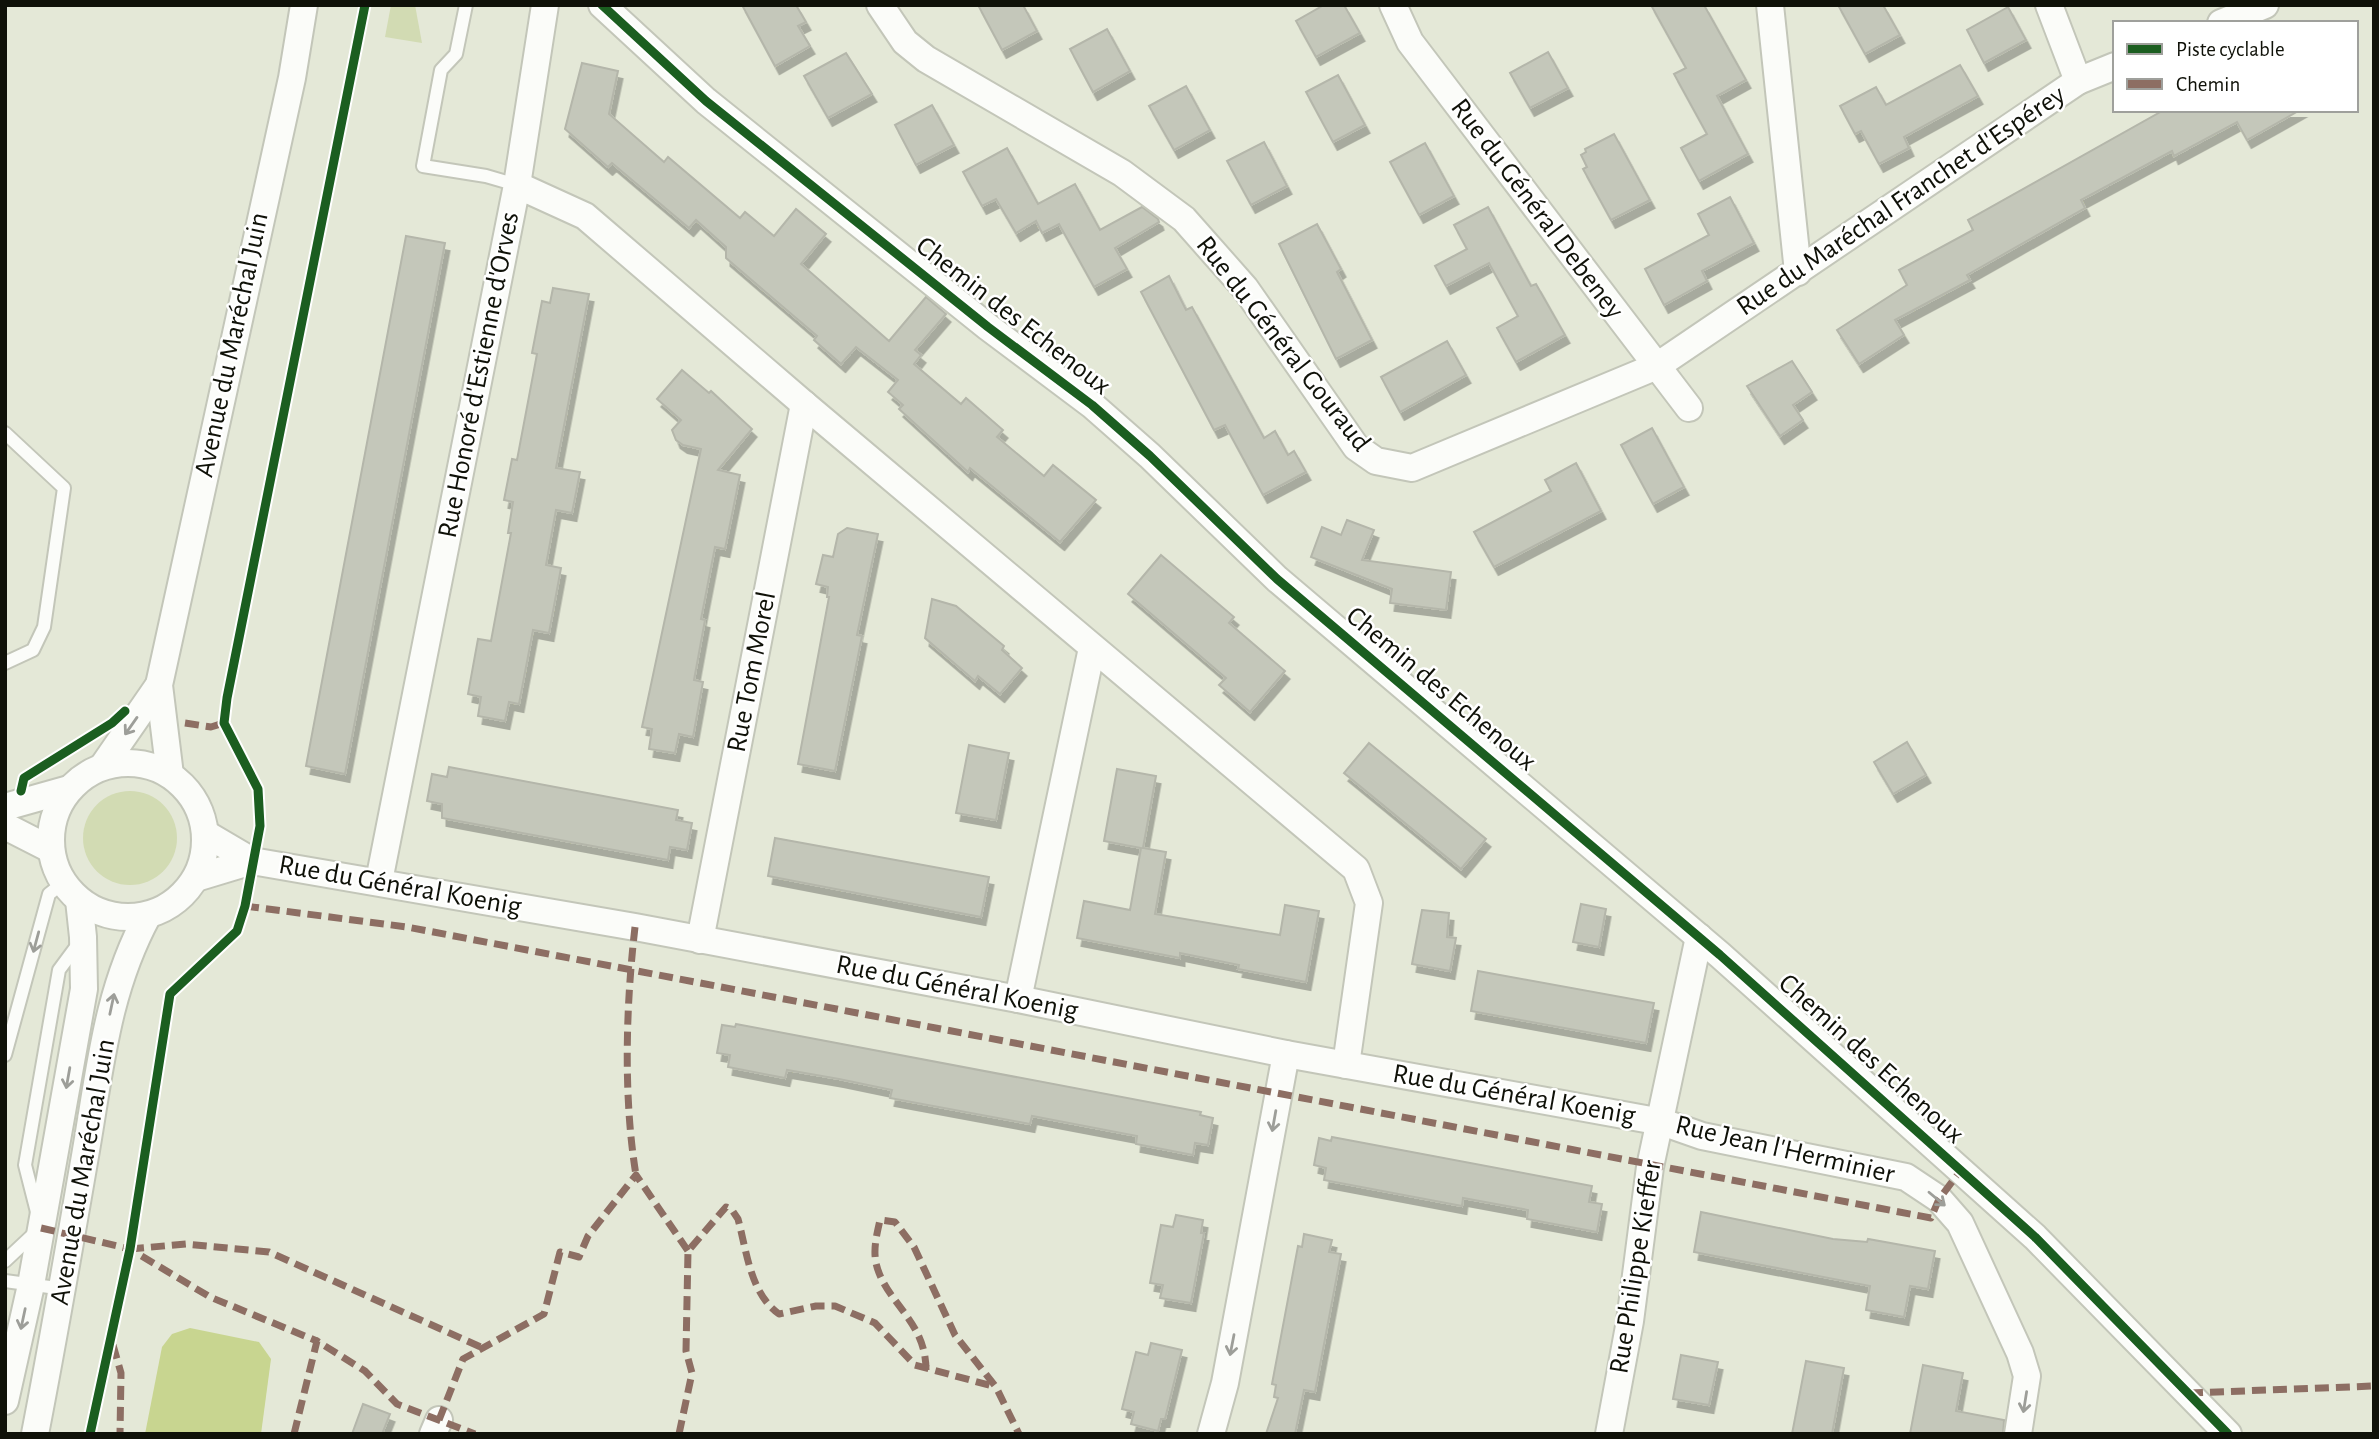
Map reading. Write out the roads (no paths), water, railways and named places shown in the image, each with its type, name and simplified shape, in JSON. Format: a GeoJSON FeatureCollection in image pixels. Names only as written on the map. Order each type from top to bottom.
{"type":"FeatureCollection","features":[{"type":"Feature","properties":{"kind":"street","name":"Avenue du Maréchal Juin"},"geometry":{"type":"LineString","coordinates":[[170,775],[159,685],[292,78],[304,5]]}},
{"type":"Feature","properties":{"kind":"street"},"geometry":{"type":"LineString","coordinates":[[517,185],[545,5]]}},
{"type":"Feature","properties":{"kind":"street","name":"Chemin des Echenoux"},"geometry":{"type":"LineString","coordinates":[[602,5],[706,101],[988,327],[1092,405],[1150,456],[1277,579],[1699,937],[2035,1237],[2228,1434]]}},
{"type":"Feature","properties":{"kind":"street","name":"Rue du Général Gouraud"},"geometry":{"type":"LineString","coordinates":[[880,5],[905,42],[926,59],[1122,173],[1184,219],[1245,288],[1356,447],[1376,461],[1412,468],[1426,464],[1657,366]]}},
{"type":"Feature","properties":{"kind":"street","name":"Rue du Général Debeney"},"geometry":{"type":"LineString","coordinates":[[1393,5],[1410,42],[1689,408]]}},
{"type":"Feature","properties":{"kind":"street"},"geometry":{"type":"LineString","coordinates":[[1770,5],[1798,272]]}},
{"type":"Feature","properties":{"kind":"street","name":"Rue du Maréchal Franchet d'Espérey"},"geometry":{"type":"LineString","coordinates":[[1657,366],[2078,81],[2049,5]]}},
{"type":"Feature","properties":{"kind":"street"},"geometry":{"type":"LineString","coordinates":[[2226,21],[2265,5]]}},
{"type":"Feature","properties":{"kind":"street"},"geometry":{"type":"LineString","coordinates":[[2078,81],[2113,67]]}},
{"type":"Feature","properties":{"kind":"street","name":"Rue Honoré d'Estienne d'Orves"},"geometry":{"type":"LineString","coordinates":[[379,881],[517,185],[585,216],[1356,869],[1369,903],[1346,1065]]}},
{"type":"Feature","properties":{"kind":"street","name":"Rue Tom Morel"},"geometry":{"type":"LineString","coordinates":[[701,940],[804,404]]}},
{"type":"Feature","properties":{"kind":"street"},"geometry":{"type":"LineString","coordinates":[[1018,999],[1092,648]]}},
{"type":"Feature","properties":{"kind":"street","name":"Avenue du Maréchal Juin"},"geometry":{"type":"LineString","coordinates":[[103,766],[159,685]]}},
{"type":"Feature","properties":{"kind":"street"},"geometry":{"type":"LineString","coordinates":[[126,762],[149,765],[170,775],[188,790],[200,811],[206,834],[204,857],[196,878],[175,901],[148,915],[124,918],[100,913],[71,892],[50,849],[51,827],[57,807],[69,789],[84,775],[103,766],[126,762]]}},
{"type":"Feature","properties":{"kind":"street"},"geometry":{"type":"LineString","coordinates":[[5,807],[69,789]]}},
{"type":"Feature","properties":{"kind":"street"},"geometry":{"type":"LineString","coordinates":[[5,826],[50,849]]}},
{"type":"Feature","properties":{"kind":"street","name":"Rue du Général Koenig"},"geometry":{"type":"LineString","coordinates":[[206,834],[252,861],[379,881],[701,940],[1018,999],[1286,1054],[1662,1122]]}},
{"type":"Feature","properties":{"kind":"street","name":"Rue du Général Koenig"},"geometry":{"type":"LineString","coordinates":[[196,878],[252,861]]}},
{"type":"Feature","properties":{"kind":"street","name":"Avenue du Maréchal Juin"},"geometry":{"type":"LineString","coordinates":[[5,1401],[18,1283],[41,1228],[84,989],[83,937],[71,892]]}},
{"type":"Feature","properties":{"kind":"street","name":"Avenue du Maréchal Juin"},"geometry":{"type":"LineString","coordinates":[[35,1434],[64,1289],[113,996],[131,947],[148,915]]}},
{"type":"Feature","properties":{"kind":"street","name":"Rue Philippe Kieffer"},"geometry":{"type":"LineString","coordinates":[[1609,1434],[1630,1321],[1650,1167],[1662,1122],[1699,937]]}},
{"type":"Feature","properties":{"kind":"street"},"geometry":{"type":"LineString","coordinates":[[1211,1434],[1225,1383],[1286,1054]]}},
{"type":"Feature","properties":{"kind":"street","name":"Rue Jean l'Herminier"},"geometry":{"type":"LineString","coordinates":[[1662,1122],[1702,1136],[1906,1177],[1939,1199],[1960,1223],[2020,1353],[2027,1376],[2018,1434]]}},
{"type":"Feature","properties":{"kind":"lane"},"geometry":{"type":"LineString","coordinates":[[466,5],[456,54],[441,70],[423,166],[486,176],[517,185]]}},
{"type":"Feature","properties":{"kind":"lane"},"geometry":{"type":"LineString","coordinates":[[5,433],[64,488],[44,627],[33,650],[5,663]]}},
{"type":"Feature","properties":{"kind":"lane"},"geometry":{"type":"LineString","coordinates":[[5,1055],[49,894],[71,892]]}},
{"type":"Feature","properties":{"kind":"lane"},"geometry":{"type":"LineString","coordinates":[[5,1261],[41,1228]]}},
{"type":"Feature","properties":{"kind":"lane"},"geometry":{"type":"LineString","coordinates":[[18,1283],[64,1289]]}}]}
